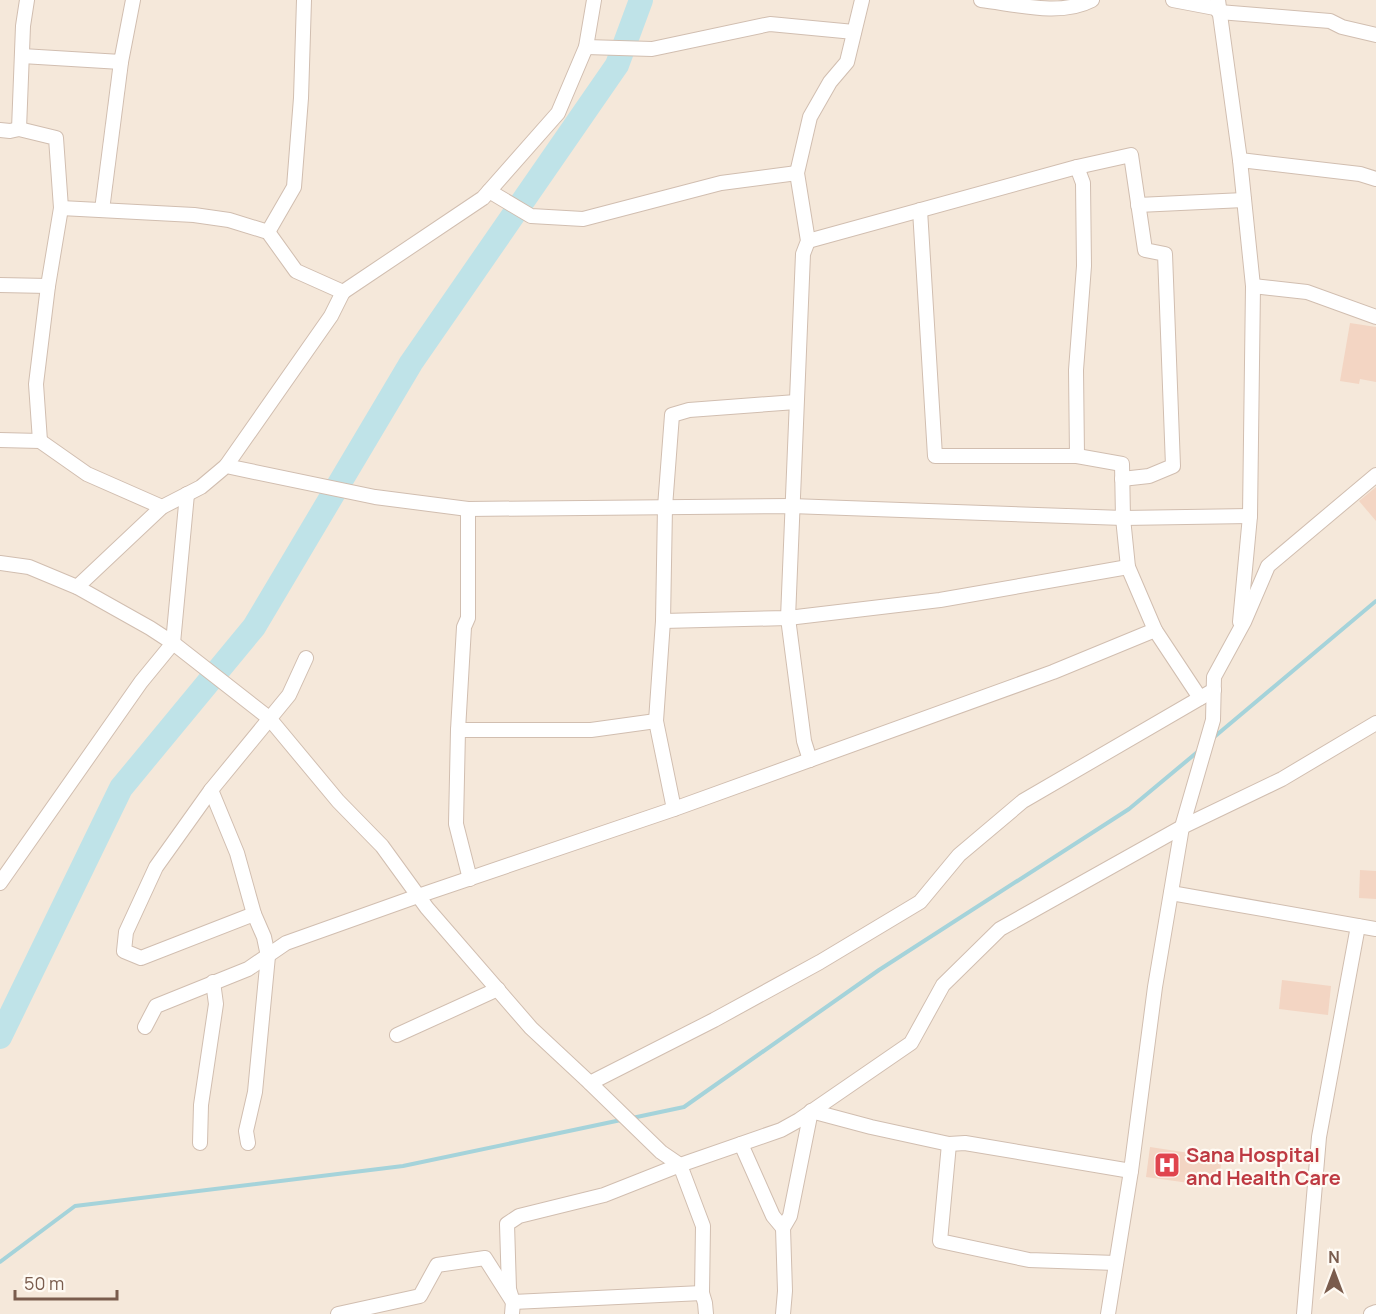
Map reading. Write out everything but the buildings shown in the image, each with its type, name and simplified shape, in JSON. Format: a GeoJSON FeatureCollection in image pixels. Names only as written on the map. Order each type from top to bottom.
{"type":"FeatureCollection","features":[{"type":"Feature","properties":{"kind":"street"},"geometry":{"type":"LineString","coordinates":[[20,129],[23,26],[27,0]]}},
{"type":"Feature","properties":{"kind":"street"},"geometry":{"type":"LineString","coordinates":[[102,210],[121,62],[133,0]]}},
{"type":"Feature","properties":{"kind":"street"},"geometry":{"type":"LineString","coordinates":[[268,232],[294,187],[301,98],[304,0]]}},
{"type":"Feature","properties":{"kind":"street"},"geometry":{"type":"LineString","coordinates":[[77,587],[162,507],[201,487],[226,466],[331,316],[343,292],[483,198],[558,113],[586,47],[594,0]]}},
{"type":"Feature","properties":{"kind":"street"},"geometry":{"type":"LineString","coordinates":[[810,760],[804,741],[788,618],[803,254],[808,241],[797,173],[810,117],[830,82],[847,62],[862,0]]}},
{"type":"Feature","properties":{"kind":"street"},"geometry":{"type":"LineString","coordinates":[[981,0],[1048,8],[1083,5],[1092,0]]}},
{"type":"Feature","properties":{"kind":"street"},"geometry":{"type":"LineString","coordinates":[[1173,0],[1215,8],[1219,6],[1330,21],[1342,27],[1376,35]]}},
{"type":"Feature","properties":{"kind":"street"},"geometry":{"type":"LineString","coordinates":[[1219,6],[1240,160],[1253,286],[1250,516],[1239,631]]}},
{"type":"Feature","properties":{"kind":"street"},"geometry":{"type":"LineString","coordinates":[[586,47],[652,49],[770,24],[854,32]]}},
{"type":"Feature","properties":{"kind":"street"},"geometry":{"type":"LineString","coordinates":[[22,56],[121,62]]}},
{"type":"Feature","properties":{"kind":"street"},"geometry":{"type":"LineString","coordinates":[[0,130],[20,129],[56,138],[61,208],[48,286],[36,384],[40,441]]}},
{"type":"Feature","properties":{"kind":"street"},"geometry":{"type":"LineString","coordinates":[[808,241],[1077,167],[1131,155],[1145,250],[1165,254],[1173,466],[1149,476],[1122,479]]}},
{"type":"Feature","properties":{"kind":"street"},"geometry":{"type":"LineString","coordinates":[[1240,160],[1360,174],[1376,179]]}},
{"type":"Feature","properties":{"kind":"street"},"geometry":{"type":"LineString","coordinates":[[1077,167],[1083,183],[1084,266],[1076,370],[1077,456]]}},
{"type":"Feature","properties":{"kind":"street"},"geometry":{"type":"LineString","coordinates":[[489,191],[531,216],[583,219],[721,183],[797,173]]}},
{"type":"Feature","properties":{"kind":"street"},"geometry":{"type":"LineString","coordinates":[[1138,205],[1244,200]]}},
{"type":"Feature","properties":{"kind":"street"},"geometry":{"type":"LineString","coordinates":[[61,208],[194,215],[229,220],[268,232],[296,271],[343,292]]}},
{"type":"Feature","properties":{"kind":"street"},"geometry":{"type":"LineString","coordinates":[[920,210],[935,456],[1077,456],[1122,464],[1123,518],[1128,567],[1155,630],[1200,698]]}},
{"type":"Feature","properties":{"kind":"street"},"geometry":{"type":"LineString","coordinates":[[0,285],[48,286]]}},
{"type":"Feature","properties":{"kind":"street"},"geometry":{"type":"LineString","coordinates":[[1253,286],[1307,292],[1376,317]]}},
{"type":"Feature","properties":{"kind":"street"},"geometry":{"type":"LineString","coordinates":[[674,809],[656,721],[663,621],[665,507],[672,415],[689,410],[796,402]]}},
{"type":"Feature","properties":{"kind":"street"},"geometry":{"type":"LineString","coordinates":[[0,440],[40,441],[87,474],[162,507]]}},
{"type":"Feature","properties":{"kind":"street"},"geometry":{"type":"LineString","coordinates":[[226,466],[375,497],[468,509],[791,506],[1123,518],[1250,516]]}},
{"type":"Feature","properties":{"kind":"street"},"geometry":{"type":"LineString","coordinates":[[1108,1314],[1131,1171],[1155,987],[1182,827],[1213,720],[1214,677],[1239,631],[1268,566],[1376,475]]}},
{"type":"Feature","properties":{"kind":"street"},"geometry":{"type":"LineString","coordinates":[[0,883],[141,682],[173,643],[187,494]]}},
{"type":"Feature","properties":{"kind":"street"},"geometry":{"type":"LineString","coordinates":[[468,509],[468,618],[464,627],[458,730],[456,824],[470,879]]}},
{"type":"Feature","properties":{"kind":"street"},"geometry":{"type":"LineString","coordinates":[[0,563],[29,567],[77,587],[173,643],[269,718],[338,801],[382,846],[418,896],[531,1028],[661,1152],[680,1166],[703,1226],[702,1293],[706,1314]]}},
{"type":"Feature","properties":{"kind":"street"},"geometry":{"type":"LineString","coordinates":[[663,621],[788,618],[940,600],[1128,567]]}},
{"type":"Feature","properties":{"kind":"street"},"geometry":{"type":"LineString","coordinates":[[145,1027],[156,1006],[248,969],[286,943],[674,809],[1053,672],[1155,630]]}},
{"type":"Feature","properties":{"kind":"street"},"geometry":{"type":"LineString","coordinates":[[254,914],[141,958],[124,951],[126,932],[156,867],[211,790],[289,695],[306,658]]}},
{"type":"Feature","properties":{"kind":"street"},"geometry":{"type":"LineString","coordinates":[[590,1083],[714,1020],[820,962],[920,902],[959,855],[1023,801],[1214,690]]}},
{"type":"Feature","properties":{"kind":"street"},"geometry":{"type":"LineString","coordinates":[[458,730],[591,730],[656,721]]}},
{"type":"Feature","properties":{"kind":"street"},"geometry":{"type":"LineString","coordinates":[[513,1308],[509,1289],[507,1224],[519,1216],[604,1195],[781,1130],[910,1043],[943,985],[1000,929],[1182,827],[1282,779],[1376,723]]}},
{"type":"Feature","properties":{"kind":"street"},"geometry":{"type":"LineString","coordinates":[[211,790],[237,853],[268,956],[255,1092],[246,1131],[248,1143]]}},
{"type":"Feature","properties":{"kind":"street"},"geometry":{"type":"LineString","coordinates":[[1171,893],[1376,929]]}},
{"type":"Feature","properties":{"kind":"street"},"geometry":{"type":"LineString","coordinates":[[1304,1314],[1319,1137],[1359,926]]}},
{"type":"Feature","properties":{"kind":"street"},"geometry":{"type":"LineString","coordinates":[[200,1143],[201,1105],[216,1004],[213,982]]}},
{"type":"Feature","properties":{"kind":"street"},"geometry":{"type":"LineString","coordinates":[[397,1035],[498,989]]}},
{"type":"Feature","properties":{"kind":"street"},"geometry":{"type":"LineString","coordinates":[[811,1111],[949,1144],[965,1143],[1131,1171]]}},
{"type":"Feature","properties":{"kind":"street"},"geometry":{"type":"LineString","coordinates":[[783,1314],[785,1291],[783,1228],[790,1216],[811,1111]]}},
{"type":"Feature","properties":{"kind":"street"},"geometry":{"type":"LineString","coordinates":[[741,1144],[773,1216],[783,1228]]}},
{"type":"Feature","properties":{"kind":"street"},"geometry":{"type":"LineString","coordinates":[[949,1144],[940,1241],[1029,1260],[1116,1263]]}},
{"type":"Feature","properties":{"kind":"street"},"geometry":{"type":"LineString","coordinates":[[338,1314],[420,1296],[437,1265],[485,1258],[513,1308]]}},
{"type":"Feature","properties":{"kind":"street"},"geometry":{"type":"LineString","coordinates":[[513,1308],[702,1293]]}},
{"type":"Feature","properties":{"kind":"street"},"geometry":{"type":"LineString","coordinates":[[1371,1314],[1376,1312]]}},
{"type":"Feature","properties":{"kind":"shaded area"},"geometry":{"type":"Polygon","coordinates":[[[0,0],[1376,0],[1376,1314],[0,1314],[0,0]]]}},
{"type":"Feature","properties":{"kind":"waterway"},"geometry":{"type":"LineString","coordinates":[[0,1037],[121,788],[254,627],[411,363],[617,65],[641,0]]}},
{"type":"Feature","properties":{"kind":"waterway"},"geometry":{"type":"LineString","coordinates":[[1213,738],[1376,601]]}},
{"type":"Feature","properties":{"kind":"waterway"},"geometry":{"type":"LineString","coordinates":[[632,1118],[684,1107],[879,970],[1129,809],[1201,749]]}},
{"type":"Feature","properties":{"kind":"waterway"},"geometry":{"type":"LineString","coordinates":[[0,1262],[75,1206],[403,1166],[621,1120]]}},
{"type":"Feature","properties":{"kind":"place","name":"Sana Hospital and Health Care"},"geometry":{"type":"Point","coordinates":[1167,1165]}}]}
